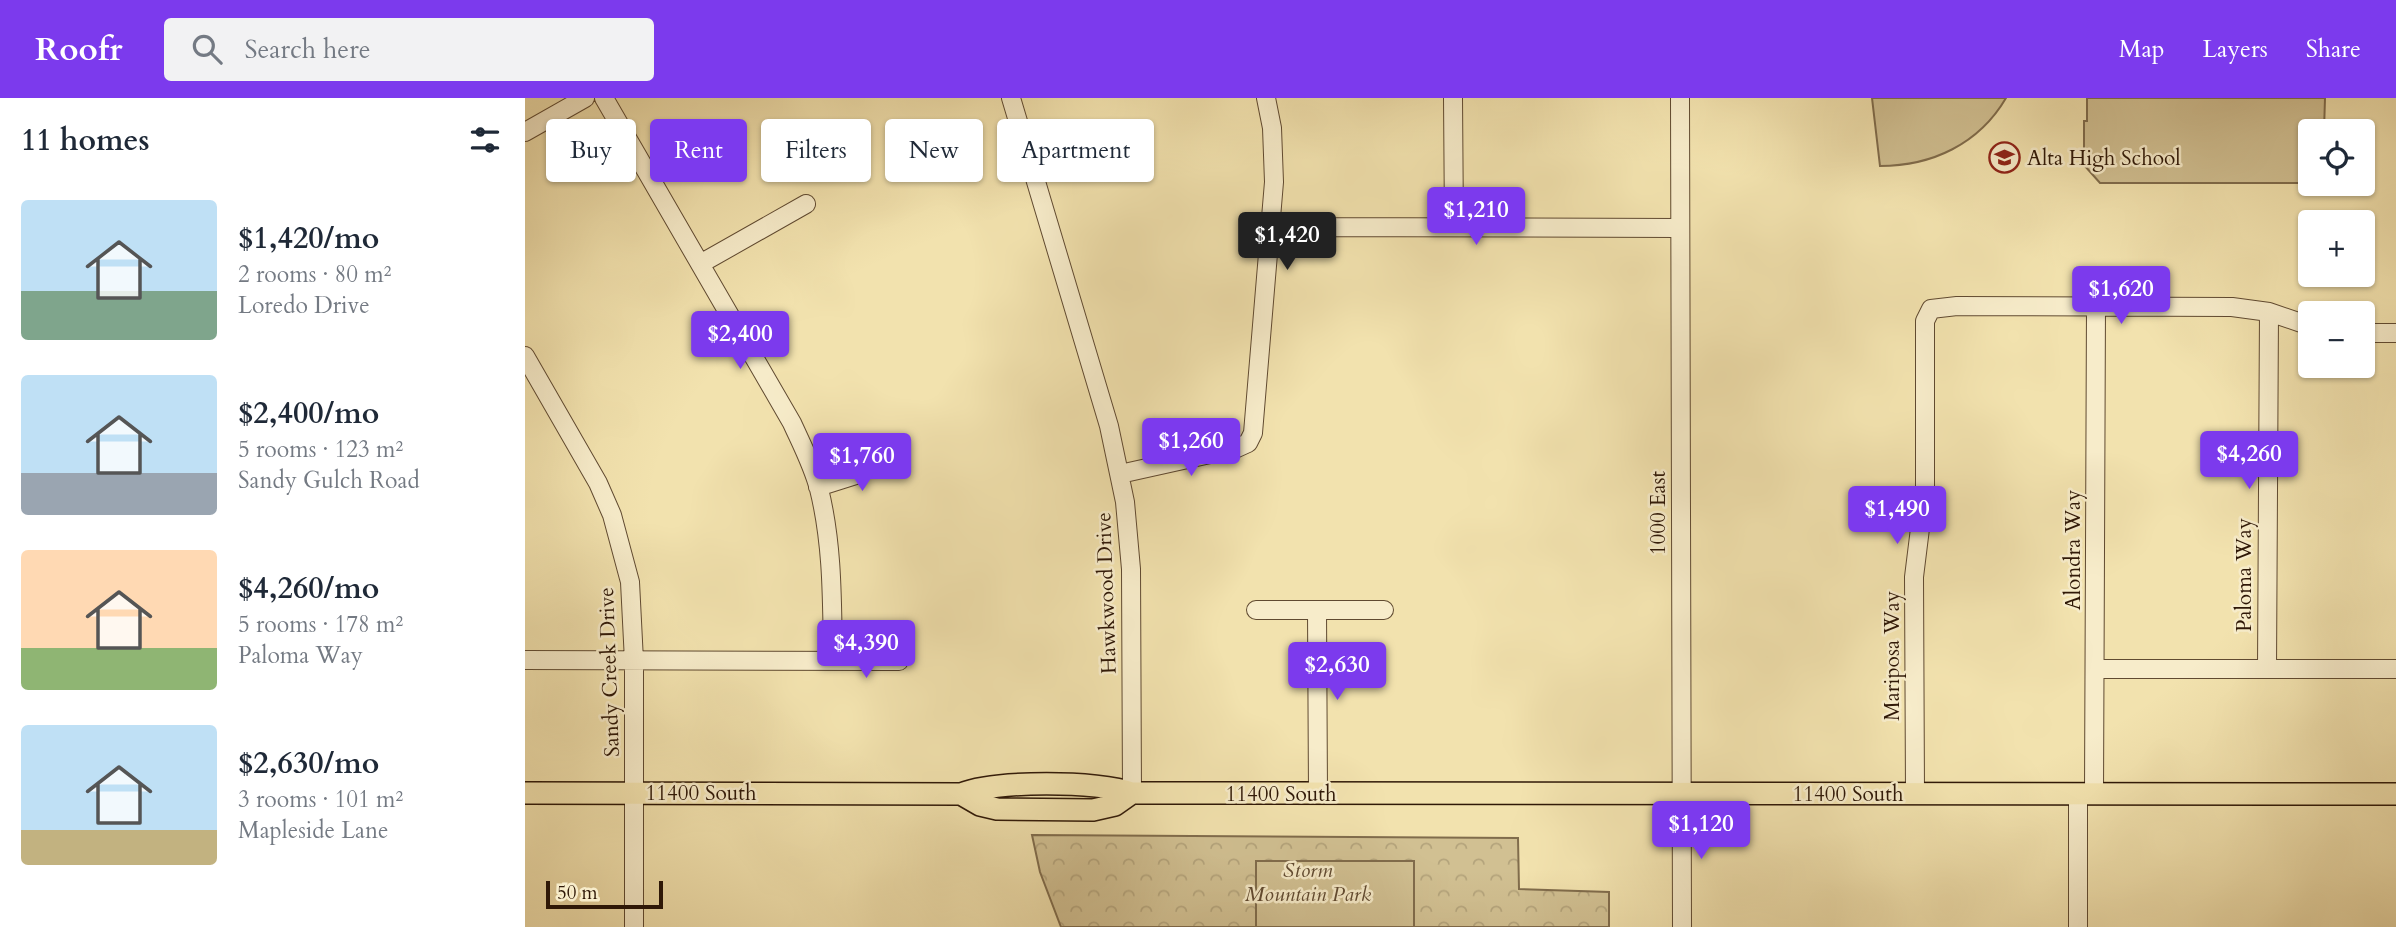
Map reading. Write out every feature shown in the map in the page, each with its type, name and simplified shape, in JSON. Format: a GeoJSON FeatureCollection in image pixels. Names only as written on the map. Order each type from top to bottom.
{"type":"FeatureCollection","features":[{"type":"Feature","properties":{"kind":"main road","name":"11400 South"},"geometry":{"type":"LineString","coordinates":[[525,793],[961,794],[986,786],[1036,785],[1104,786],[1132,793],[2396,794]]}},
{"type":"Feature","properties":{"kind":"street"},"geometry":{"type":"LineString","coordinates":[[525,132],[585,98]]}},
{"type":"Feature","properties":{"kind":"street"},"geometry":{"type":"LineString","coordinates":[[604,98],[792,423],[818,486],[832,570],[833,661]]}},
{"type":"Feature","properties":{"kind":"street","name":"Hawkwood Drive"},"geometry":{"type":"LineString","coordinates":[[1011,98],[1017,119]]}},
{"type":"Feature","properties":{"kind":"street"},"geometry":{"type":"LineString","coordinates":[[1120,474],[1224,452],[1248,443],[1255,422],[1271,227],[1274,155],[1266,98]]}},
{"type":"Feature","properties":{"kind":"street"},"geometry":{"type":"LineString","coordinates":[[1453,98],[1454,228]]}},
{"type":"Feature","properties":{"kind":"street","name":"1000 East"},"geometry":{"type":"LineString","coordinates":[[1680,98],[1682,927]]}},
{"type":"Feature","properties":{"kind":"street","name":"Hawkwood Drive"},"geometry":{"type":"LineString","coordinates":[[1036,182],[1109,426],[1120,474],[1131,569],[1132,793]]}},
{"type":"Feature","properties":{"kind":"street"},"geometry":{"type":"LineString","coordinates":[[700,264],[806,204]]}},
{"type":"Feature","properties":{"kind":"street"},"geometry":{"type":"LineString","coordinates":[[1271,227],[1680,228]]}},
{"type":"Feature","properties":{"kind":"street","name":"Mariposa Way"},"geometry":{"type":"LineString","coordinates":[[1915,794],[1914,577],[1925,488],[1925,321],[1931,309],[1957,306],[2097,306]]}},
{"type":"Feature","properties":{"kind":"street"},"geometry":{"type":"LineString","coordinates":[[2097,306],[2232,307],[2269,312],[2298,322]]}},
{"type":"Feature","properties":{"kind":"street","name":"Alondra Way"},"geometry":{"type":"LineString","coordinates":[[2078,927],[2095,669],[2097,306]]}},
{"type":"Feature","properties":{"kind":"street","name":"Paloma Way"},"geometry":{"type":"LineString","coordinates":[[2267,669],[2269,312]]}},
{"type":"Feature","properties":{"kind":"street"},"geometry":{"type":"LineString","coordinates":[[2375,333],[2396,333]]}},
{"type":"Feature","properties":{"kind":"street","name":"Sandy Creek Drive"},"geometry":{"type":"LineString","coordinates":[[525,356],[592,472],[612,515],[630,582],[634,618],[634,927]]}},
{"type":"Feature","properties":{"kind":"street"},"geometry":{"type":"LineString","coordinates":[[818,486],[856,475],[884,457]]}},
{"type":"Feature","properties":{"kind":"street"},"geometry":{"type":"LineString","coordinates":[[1256,610],[1384,610]]}},
{"type":"Feature","properties":{"kind":"street"},"geometry":{"type":"LineString","coordinates":[[1317,610],[1318,794]]}},
{"type":"Feature","properties":{"kind":"street"},"geometry":{"type":"LineString","coordinates":[[525,660],[899,661]]}},
{"type":"Feature","properties":{"kind":"street"},"geometry":{"type":"LineString","coordinates":[[2095,669],[2396,669]]}},
{"type":"Feature","properties":{"kind":"green space"},"geometry":{"type":"Polygon","coordinates":[[[1872,98],[2006,98],[1982,128],[1952,149],[1918,162],[1880,166],[1872,98]]]}},
{"type":"Feature","properties":{"kind":"green space"},"geometry":{"type":"Polygon","coordinates":[[[2087,98],[2325,98],[2324,119],[2298,119],[2298,183],[2100,183],[2084,165],[2084,121],[2087,121],[2087,98]]]}},
{"type":"Feature","properties":{"kind":"green space","name":"Storm Mountain Park"},"geometry":{"type":"Polygon","coordinates":[[[1032,835],[1518,838],[1519,889],[1609,892],[1609,927],[1061,927],[1040,872],[1032,835]]]}},
{"type":"Feature","properties":{"kind":"green space"},"geometry":{"type":"Polygon","coordinates":[[[1256,861],[1414,861],[1414,927],[1256,927],[1256,861]]]}},
{"type":"Feature","properties":{"kind":"place","name":"Alta High School"},"geometry":{"type":"Point","coordinates":[2004,158]}}]}
